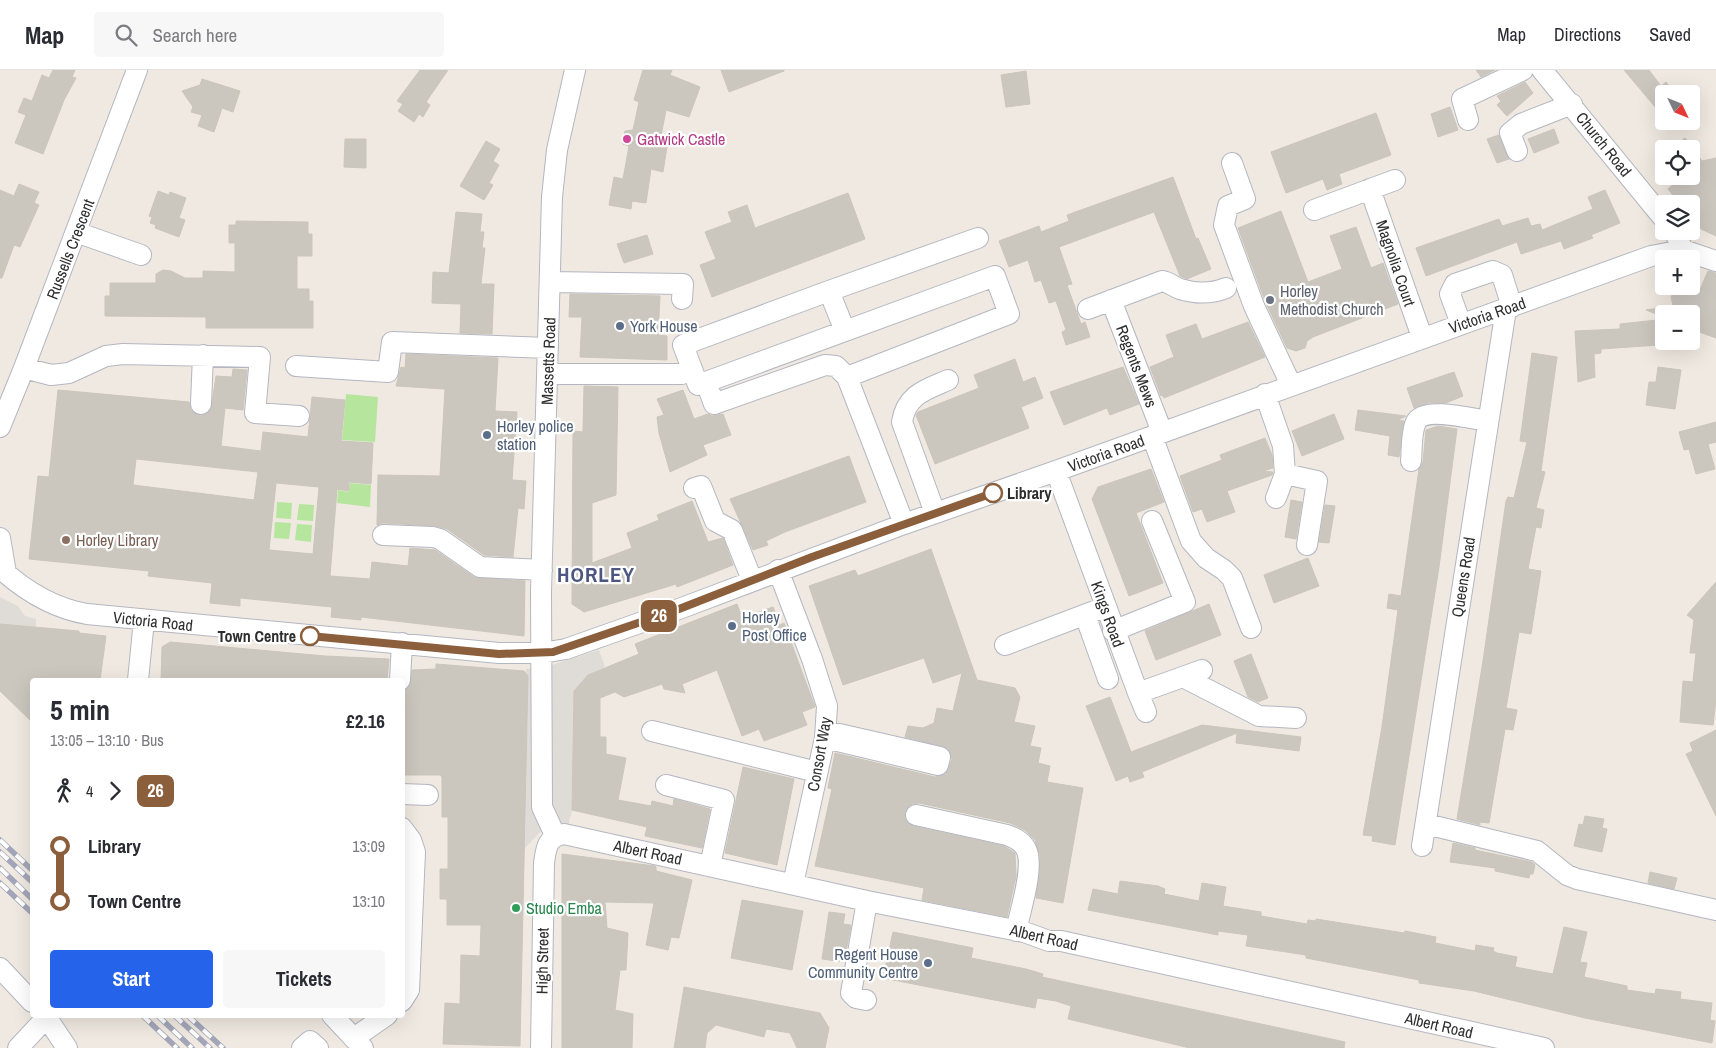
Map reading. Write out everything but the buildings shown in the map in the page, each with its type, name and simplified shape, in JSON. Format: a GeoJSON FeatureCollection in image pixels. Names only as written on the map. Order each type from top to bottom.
{"type":"FeatureCollection","features":[{"type":"Feature","properties":{"kind":"street","name":"Russells Crescent"},"geometry":{"type":"LineString","coordinates":[[0,427],[137,70]]}},
{"type":"Feature","properties":{"kind":"street","name":"Massetts Road"},"geometry":{"type":"LineString","coordinates":[[542,653],[542,570],[552,197],[556,159],[576,70]]}},
{"type":"Feature","properties":{"kind":"street"},"geometry":{"type":"LineString","coordinates":[[1468,120],[1462,100],[1523,70]]}},
{"type":"Feature","properties":{"kind":"street","name":"Church Road"},"geometry":{"type":"LineString","coordinates":[[1542,70],[1572,104],[1655,208]]}},
{"type":"Feature","properties":{"kind":"street"},"geometry":{"type":"LineString","coordinates":[[1517,151],[1510,133],[1520,124],[1572,104]]}},
{"type":"Feature","properties":{"kind":"street"},"geometry":{"type":"LineString","coordinates":[[1232,163],[1245,199],[1228,206],[1224,225],[1254,306],[1291,384]]}},
{"type":"Feature","properties":{"kind":"street"},"geometry":{"type":"LineString","coordinates":[[1314,210],[1395,180]]}},
{"type":"Feature","properties":{"kind":"street","name":"Magnolia Court"},"geometry":{"type":"LineString","coordinates":[[1370,189],[1422,337]]}},
{"type":"Feature","properties":{"kind":"street"},"geometry":{"type":"LineString","coordinates":[[76,232],[141,255]]}},
{"type":"Feature","properties":{"kind":"street"},"geometry":{"type":"LineString","coordinates":[[904,524],[847,377],[836,366],[825,365],[714,404],[683,345],[978,238]]}},
{"type":"Feature","properties":{"kind":"street"},"geometry":{"type":"LineString","coordinates":[[1678,240],[1683,250]]}},
{"type":"Feature","properties":{"kind":"street","name":"Victoria Road"},"geometry":{"type":"LineString","coordinates":[[3,570],[44,600],[68,611],[499,654],[542,653],[566,649],[1291,384],[1655,255]]}},
{"type":"Feature","properties":{"kind":"street","name":"Victoria Road"},"geometry":{"type":"LineString","coordinates":[[1700,256],[1716,261]]}},
{"type":"Feature","properties":{"kind":"street"},"geometry":{"type":"LineString","coordinates":[[1461,324],[1450,294],[1455,284],[1493,271],[1502,275],[1509,308]]}},
{"type":"Feature","properties":{"kind":"street"},"geometry":{"type":"LineString","coordinates":[[548,374],[682,374],[699,376],[845,331],[995,276],[1009,314],[847,377]]}},
{"type":"Feature","properties":{"kind":"street"},"geometry":{"type":"LineString","coordinates":[[1088,309],[1162,281],[1179,288],[1202,292],[1212,293],[1226,288]]}},
{"type":"Feature","properties":{"kind":"street"},"geometry":{"type":"LineString","coordinates":[[550,282],[683,284],[682,299]]}},
{"type":"Feature","properties":{"kind":"street"},"geometry":{"type":"LineString","coordinates":[[829,291],[845,331]]}},
{"type":"Feature","properties":{"kind":"street","name":"Regents Mews"},"geometry":{"type":"LineString","coordinates":[[1111,300],[1191,541],[1206,558],[1232,578],[1252,628]]}},
{"type":"Feature","properties":{"kind":"street","name":"Queens Road"},"geometry":{"type":"LineString","coordinates":[[1422,846],[1488,421],[1509,308]]}},
{"type":"Feature","properties":{"kind":"street"},"geometry":{"type":"LineString","coordinates":[[296,366],[388,372],[392,342],[548,348]]}},
{"type":"Feature","properties":{"kind":"street"},"geometry":{"type":"LineString","coordinates":[[24,368],[52,375],[69,373],[106,356],[123,354],[260,357],[255,412],[299,416]]}},
{"type":"Feature","properties":{"kind":"street"},"geometry":{"type":"LineString","coordinates":[[201,404],[204,356]]}},
{"type":"Feature","properties":{"kind":"street"},"geometry":{"type":"LineString","coordinates":[[935,513],[902,422],[904,410],[918,393],[948,380]]}},
{"type":"Feature","properties":{"kind":"street"},"geometry":{"type":"LineString","coordinates":[[1265,394],[1283,446],[1285,474],[1276,498]]}},
{"type":"Feature","properties":{"kind":"street"},"geometry":{"type":"LineString","coordinates":[[1411,461],[1416,422],[1423,415],[1440,414],[1488,421]]}},
{"type":"Feature","properties":{"kind":"street","name":"Kings Road"},"geometry":{"type":"LineString","coordinates":[[1056,471],[1105,607],[1146,712]]}},
{"type":"Feature","properties":{"kind":"street"},"geometry":{"type":"LineString","coordinates":[[1285,474],[1317,481],[1307,545]]}},
{"type":"Feature","properties":{"kind":"street"},"geometry":{"type":"LineString","coordinates":[[694,488],[701,486],[716,521],[732,530],[752,580]]}},
{"type":"Feature","properties":{"kind":"street"},"geometry":{"type":"LineString","coordinates":[[1114,631],[1185,602],[1152,521]]}},
{"type":"Feature","properties":{"kind":"street"},"geometry":{"type":"LineString","coordinates":[[383,535],[433,537],[458,550],[480,567],[542,570]]}},
{"type":"Feature","properties":{"kind":"street"},"geometry":{"type":"LineString","coordinates":[[0,538],[3,570]]}},
{"type":"Feature","properties":{"kind":"street","name":"Consort Way"},"geometry":{"type":"LineString","coordinates":[[778,570],[827,706],[826,735],[793,884]]}},
{"type":"Feature","properties":{"kind":"street"},"geometry":{"type":"LineString","coordinates":[[1005,645],[1105,607]]}},
{"type":"Feature","properties":{"kind":"street"},"geometry":{"type":"LineString","coordinates":[[1085,615],[1108,679]]}},
{"type":"Feature","properties":{"kind":"street"},"geometry":{"type":"LineString","coordinates":[[138,678],[144,620]]}},
{"type":"Feature","properties":{"kind":"street"},"geometry":{"type":"LineString","coordinates":[[400,678],[402,644]]}},
{"type":"Feature","properties":{"kind":"street"},"geometry":{"type":"LineString","coordinates":[[542,653],[542,807],[551,840]]}},
{"type":"Feature","properties":{"kind":"street"},"geometry":{"type":"LineString","coordinates":[[1138,693],[1202,670]]}},
{"type":"Feature","properties":{"kind":"street"},"geometry":{"type":"LineString","coordinates":[[1183,677],[1259,716],[1296,718]]}},
{"type":"Feature","properties":{"kind":"street"},"geometry":{"type":"LineString","coordinates":[[652,731],[817,772]]}},
{"type":"Feature","properties":{"kind":"street"},"geometry":{"type":"LineString","coordinates":[[666,785],[724,800],[710,866]]}},
{"type":"Feature","properties":{"kind":"street"},"geometry":{"type":"LineString","coordinates":[[405,794],[428,795]]}},
{"type":"Feature","properties":{"kind":"street"},"geometry":{"type":"LineString","coordinates":[[916,815],[1007,835],[1018,840],[1025,847],[1029,862],[1020,931]]}},
{"type":"Feature","properties":{"kind":"street"},"geometry":{"type":"LineString","coordinates":[[1426,824],[1537,851],[1568,875],[1577,879],[1716,910]]}},
{"type":"Feature","properties":{"kind":"street"},"geometry":{"type":"LineString","coordinates":[[405,832],[411,840],[415,852],[408,916],[409,990],[405,997]]}},
{"type":"Feature","properties":{"kind":"street","name":"Albert Road"},"geometry":{"type":"LineString","coordinates":[[551,840],[564,834],[867,901],[1020,931],[1049,941],[1061,941],[1540,1048]]}},
{"type":"Feature","properties":{"kind":"street","name":"High Street"},"geometry":{"type":"LineString","coordinates":[[541,1048],[544,863],[551,840]]}},
{"type":"Feature","properties":{"kind":"street"},"geometry":{"type":"LineString","coordinates":[[866,1000],[856,998],[852,993],[867,901]]}},
{"type":"Feature","properties":{"kind":"street"},"geometry":{"type":"LineString","coordinates":[[0,968],[30,1000]]}},
{"type":"Feature","properties":{"kind":"street"},"geometry":{"type":"LineString","coordinates":[[18,1048],[44,1018]]}},
{"type":"Feature","properties":{"kind":"street"},"geometry":{"type":"LineString","coordinates":[[47,1018],[67,1048]]}},
{"type":"Feature","properties":{"kind":"street"},"geometry":{"type":"LineString","coordinates":[[335,1018],[358,1043],[384,1018]]}},
{"type":"Feature","properties":{"kind":"street"},"geometry":{"type":"LineString","coordinates":[[302,1048],[310,1041],[318,1048]]}},
{"type":"Feature","properties":{"kind":"green space"},"geometry":{"type":"Polygon","coordinates":[[[346,394],[378,397],[375,442],[342,440],[346,394]]]}},
{"type":"Feature","properties":{"kind":"green space"},"geometry":{"type":"Polygon","coordinates":[[[350,483],[371,485],[370,507],[337,503],[338,490],[349,492],[350,483]]]}},
{"type":"Feature","properties":{"kind":"green space"},"geometry":{"type":"Polygon","coordinates":[[[277,502],[292,503],[291,519],[276,518],[277,502]]]}},
{"type":"Feature","properties":{"kind":"green space"},"geometry":{"type":"Polygon","coordinates":[[[299,504],[314,505],[313,521],[297,520],[299,504]]]}},
{"type":"Feature","properties":{"kind":"green space"},"geometry":{"type":"Polygon","coordinates":[[[275,522],[291,523],[289,539],[274,538],[275,522]]]}},
{"type":"Feature","properties":{"kind":"green space"},"geometry":{"type":"Polygon","coordinates":[[[297,524],[312,525],[311,542],[295,540],[297,524]]]}},
{"type":"Feature","properties":{"kind":"shaded area"},"geometry":{"type":"Polygon","coordinates":[[[0,597],[18,606],[25,616],[36,619],[36,627],[0,624],[0,597]]]}},
{"type":"Feature","properties":{"kind":"shaded area"},"geometry":{"type":"Polygon","coordinates":[[[599,650],[605,667],[588,675],[574,691],[572,810],[568,827],[551,827],[540,832],[525,848],[528,676],[525,669],[542,668],[599,650]]]}},
{"type":"Feature","properties":{"kind":"railway"},"geometry":{"type":"LineString","coordinates":[[0,840],[30,868]]}},
{"type":"Feature","properties":{"kind":"railway"},"geometry":{"type":"LineString","coordinates":[[0,852],[30,880]]}},
{"type":"Feature","properties":{"kind":"railway"},"geometry":{"type":"LineString","coordinates":[[0,868],[30,897]]}},
{"type":"Feature","properties":{"kind":"railway"},"geometry":{"type":"LineString","coordinates":[[0,883],[30,911]]}},
{"type":"Feature","properties":{"kind":"railway"},"geometry":{"type":"LineString","coordinates":[[145,1018],[177,1048]]}},
{"type":"Feature","properties":{"kind":"railway"},"geometry":{"type":"LineString","coordinates":[[160,1018],[192,1048]]}},
{"type":"Feature","properties":{"kind":"railway"},"geometry":{"type":"LineString","coordinates":[[177,1018],[210,1048]]}},
{"type":"Feature","properties":{"kind":"railway"},"geometry":{"type":"LineString","coordinates":[[190,1018],[223,1048]]}},
{"type":"Feature","properties":{"kind":"bus line","name":"26"},"geometry":{"type":"LineString","coordinates":[[310,636],[463,649],[499,654],[553,652],[679,609],[812,557],[993,493]]}},
{"type":"Feature","properties":{"kind":"place","name":"Gatwick Castle"},"geometry":{"type":"Point","coordinates":[627,139]}},
{"type":"Feature","properties":{"kind":"place","name":"Horley Methodist Church"},"geometry":{"type":"Point","coordinates":[1270,300]}},
{"type":"Feature","properties":{"kind":"place","name":"York House"},"geometry":{"type":"Point","coordinates":[620,326]}},
{"type":"Feature","properties":{"kind":"place","name":"Horley police station"},"geometry":{"type":"Point","coordinates":[487,435]}},
{"type":"Feature","properties":{"kind":"place","name":"Library"},"geometry":{"type":"Point","coordinates":[993,493]}},
{"type":"Feature","properties":{"kind":"place","name":"Horley Library"},"geometry":{"type":"Point","coordinates":[66,540]}},
{"type":"Feature","properties":{"kind":"place","name":"Horley Post Office"},"geometry":{"type":"Point","coordinates":[732,626]}},
{"type":"Feature","properties":{"kind":"place","name":"Town Centre"},"geometry":{"type":"Point","coordinates":[310,636]}},
{"type":"Feature","properties":{"kind":"place","name":"Studio Emba"},"geometry":{"type":"Point","coordinates":[516,908]}},
{"type":"Feature","properties":{"kind":"place","name":"Regent House Community Centre"},"geometry":{"type":"Point","coordinates":[928,963]}},
{"type":"Feature","properties":{"kind":"district","name":"HORLEY"},"geometry":{"type":"Point","coordinates":[596,575]}}]}
